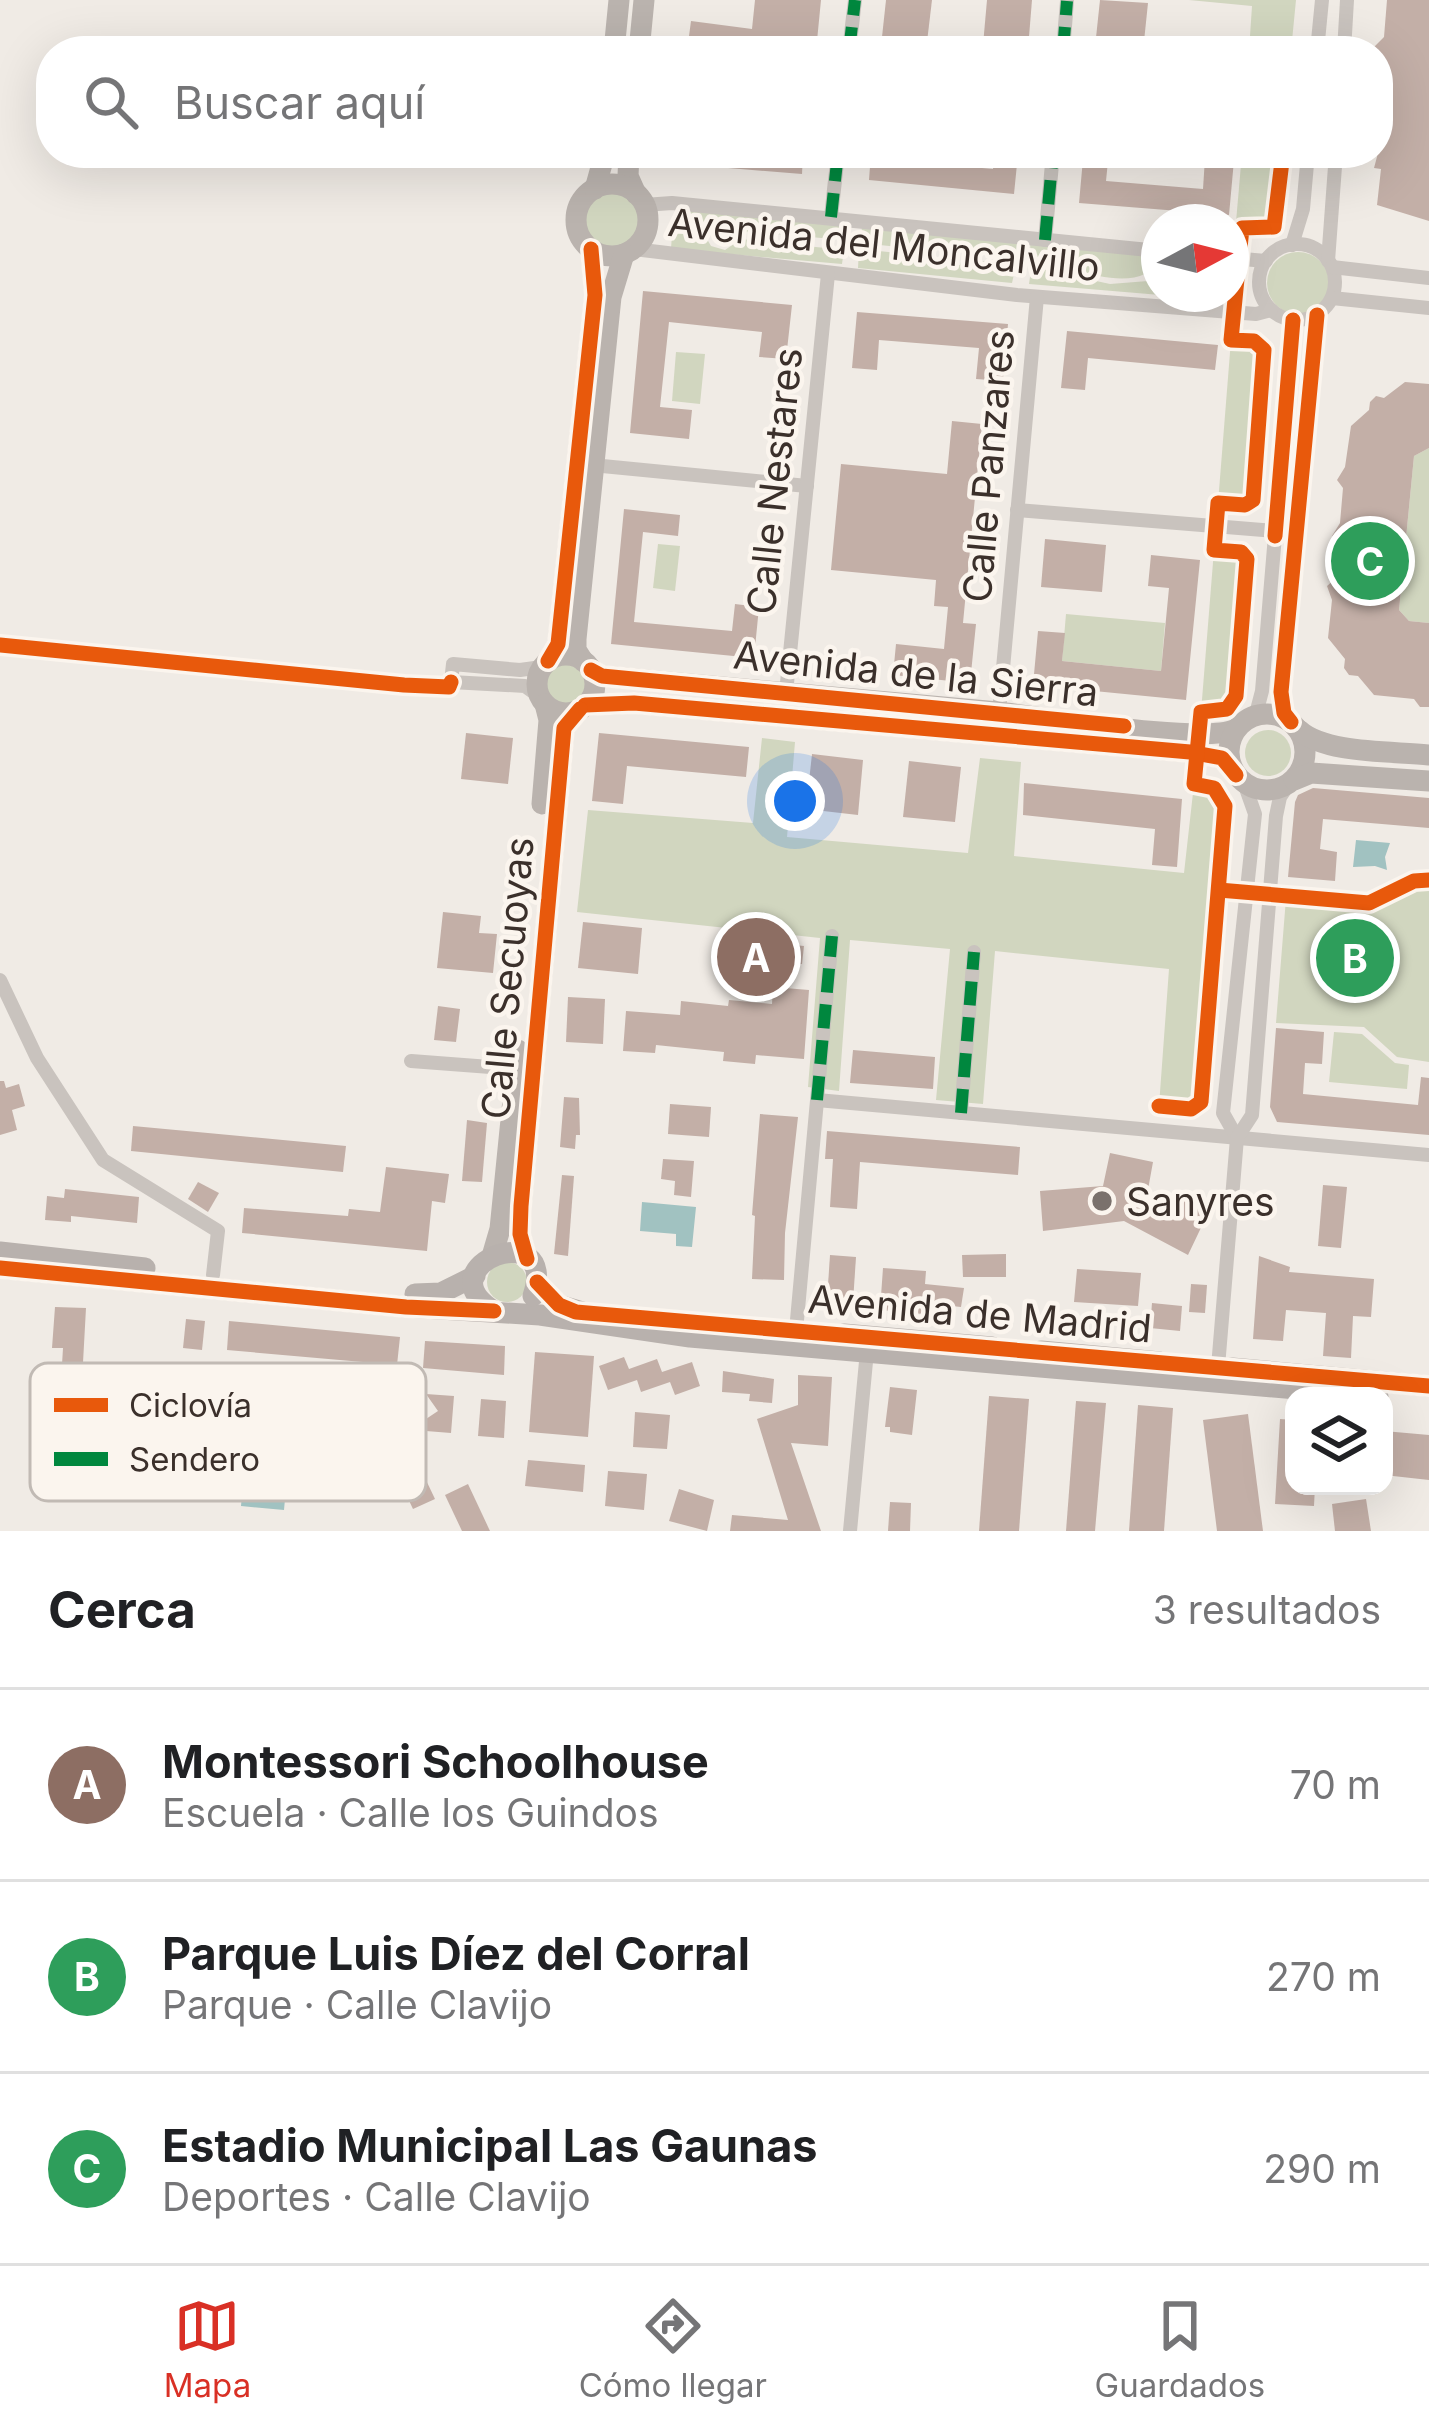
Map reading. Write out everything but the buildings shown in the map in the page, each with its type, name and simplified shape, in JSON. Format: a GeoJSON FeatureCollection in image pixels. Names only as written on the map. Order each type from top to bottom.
{"type":"FeatureCollection","features":[{"type":"Feature","properties":{"kind":"main road"},"geometry":{"type":"LineString","coordinates":[[615,36],[619,0]]}},
{"type":"Feature","properties":{"kind":"main road"},"geometry":{"type":"LineString","coordinates":[[640,36],[644,0]]}},
{"type":"Feature","properties":{"kind":"main road"},"geometry":{"type":"LineString","coordinates":[[595,189],[601,168]]}},
{"type":"Feature","properties":{"kind":"main road"},"geometry":{"type":"LineString","coordinates":[[591,249],[595,295],[560,637],[555,654],[538,676],[542,700],[562,712],[582,707],[594,688],[576,650],[576,639],[611,297],[629,252],[646,229],[628,168]]}},
{"type":"Feature","properties":{"kind":"main road"},"geometry":{"type":"LineString","coordinates":[[629,252],[601,255],[583,242],[576,221],[582,200],[595,189],[616,185],[640,200]]}},
{"type":"Feature","properties":{"kind":"main road"},"geometry":{"type":"LineString","coordinates":[[545,664],[566,655],[587,665]]}},
{"type":"Feature","properties":{"kind":"main road","name":"Avenida de la Sierra"},"geometry":{"type":"LineString","coordinates":[[587,665],[602,676],[1184,734],[1221,735],[1242,724]]}},
{"type":"Feature","properties":{"kind":"main road","name":"Calle Secuoyas"},"geometry":{"type":"LineString","coordinates":[[493,1253],[500,1229],[549,726],[542,700]]}},
{"type":"Feature","properties":{"kind":"main road","name":"Avenida de la Sierra"},"geometry":{"type":"LineString","coordinates":[[582,707],[634,703],[1190,752],[1216,756],[1240,779]]}},
{"type":"Feature","properties":{"kind":"main road","name":"Calle Secuoyas"},"geometry":{"type":"LineString","coordinates":[[527,1259],[520,1234],[520,1206],[546,902],[565,728],[582,707]]}},
{"type":"Feature","properties":{"kind":"main road"},"geometry":{"type":"LineString","coordinates":[[1429,755],[1310,740],[1270,714],[1242,724],[1229,752],[1240,779],[1266,791],[1316,773],[1429,782]]}},
{"type":"Feature","properties":{"kind":"main road"},"geometry":{"type":"LineString","coordinates":[[1291,783],[1306,750],[1295,726]]}},
{"type":"Feature","properties":{"kind":"main road"},"geometry":{"type":"LineString","coordinates":[[0,1252],[432,1294],[454,1289],[475,1276],[493,1253],[511,1251],[527,1259],[537,1282],[532,1299],[502,1312],[478,1297],[475,1276]]}},
{"type":"Feature","properties":{"kind":"main road","name":"Avenida de Madrid"},"geometry":{"type":"LineString","coordinates":[[0,1268],[502,1312],[690,1336],[1285,1388]]}},
{"type":"Feature","properties":{"kind":"main road","name":"Avenida de Madrid"},"geometry":{"type":"LineString","coordinates":[[537,1282],[560,1305],[576,1312],[1429,1386]]}},
{"type":"Feature","properties":{"kind":"main road","name":"Avenida de Madrid"},"geometry":{"type":"LineString","coordinates":[[1393,1397],[1429,1401]]}},
{"type":"Feature","properties":{"kind":"street"},"geometry":{"type":"LineString","coordinates":[[851,36],[855,0]]}},
{"type":"Feature","properties":{"kind":"street"},"geometry":{"type":"LineString","coordinates":[[1318,36],[1322,0]]}},
{"type":"Feature","properties":{"kind":"street"},"geometry":{"type":"LineString","coordinates":[[1344,36],[1347,0]]}},
{"type":"Feature","properties":{"kind":"street"},"geometry":{"type":"LineString","coordinates":[[1064,36],[1067,1]]}},
{"type":"Feature","properties":{"kind":"street"},"geometry":{"type":"LineString","coordinates":[[831,217],[836,168]]}},
{"type":"Feature","properties":{"kind":"street"},"geometry":{"type":"LineString","coordinates":[[1045,240],[1052,168]]}},
{"type":"Feature","properties":{"kind":"street"},"geometry":{"type":"LineString","coordinates":[[1292,245],[1304,209],[1307,168]]}},
{"type":"Feature","properties":{"kind":"street"},"geometry":{"type":"LineString","coordinates":[[1295,726],[1284,713],[1280,692],[1317,315],[1332,298],[1335,168]]}},
{"type":"Feature","properties":{"kind":"street","name":"Avenida del Moncalvillo"},"geometry":{"type":"LineString","coordinates":[[640,200],[1141,249]]}},
{"type":"Feature","properties":{"kind":"street"},"geometry":{"type":"LineString","coordinates":[[1317,315],[1293,320],[1271,310],[1259,287],[1266,261],[1277,250],[1292,245],[1312,248],[1330,264],[1429,278]]}},
{"type":"Feature","properties":{"kind":"street","name":"Avenida del Moncalvillo"},"geometry":{"type":"LineString","coordinates":[[629,252],[1037,297],[1256,314],[1271,310]]}},
{"type":"Feature","properties":{"kind":"street"},"geometry":{"type":"LineString","coordinates":[[1249,260],[1266,261]]}},
{"type":"Feature","properties":{"kind":"street","name":"Calle Nestares"},"geometry":{"type":"LineString","coordinates":[[786,694],[828,274]]}},
{"type":"Feature","properties":{"kind":"street","name":"Calle Panzares"},"geometry":{"type":"LineString","coordinates":[[999,712],[1037,297]]}},
{"type":"Feature","properties":{"kind":"street"},"geometry":{"type":"LineString","coordinates":[[1332,298],[1429,308]]}},
{"type":"Feature","properties":{"kind":"street"},"geometry":{"type":"LineString","coordinates":[[1242,724],[1257,710],[1262,692],[1293,320]]}},
{"type":"Feature","properties":{"kind":"street"},"geometry":{"type":"LineString","coordinates":[[592,465],[807,486]]}},
{"type":"Feature","properties":{"kind":"street"},"geometry":{"type":"LineString","coordinates":[[1017,509],[1276,531]]}},
{"type":"Feature","properties":{"kind":"street"},"geometry":{"type":"LineString","coordinates":[[542,700],[525,686],[451,682],[453,664],[520,670],[545,664]]}},
{"type":"Feature","properties":{"kind":"street"},"geometry":{"type":"LineString","coordinates":[[1237,1138],[1223,1114],[1255,814],[1240,779]]}},
{"type":"Feature","properties":{"kind":"street"},"geometry":{"type":"LineString","coordinates":[[1218,1367],[1237,1138],[1252,1114],[1276,816],[1291,783]]}},
{"type":"Feature","properties":{"kind":"street"},"geometry":{"type":"LineString","coordinates":[[796,1330],[832,936]]}},
{"type":"Feature","properties":{"kind":"street"},"geometry":{"type":"LineString","coordinates":[[961,1113],[974,952]]}},
{"type":"Feature","properties":{"kind":"street"},"geometry":{"type":"LineString","coordinates":[[0,980],[37,1058],[103,1160],[218,1231],[213,1275]]}},
{"type":"Feature","properties":{"kind":"street"},"geometry":{"type":"LineString","coordinates":[[411,1061],[517,1069]]}},
{"type":"Feature","properties":{"kind":"street"},"geometry":{"type":"LineString","coordinates":[[817,1100],[1429,1155]]}},
{"type":"Feature","properties":{"kind":"street"},"geometry":{"type":"LineString","coordinates":[[850,1531],[867,1351]]}},
{"type":"Feature","properties":{"kind":"green space"},"geometry":{"type":"Polygon","coordinates":[[[1189,0],[1296,0],[1292,36],[1250,36],[1252,6],[1189,0]]]}},
{"type":"Feature","properties":{"kind":"green space"},"geometry":{"type":"Polygon","coordinates":[[[1241,168],[1280,168],[1274,227],[1249,228],[1249,204],[1238,204],[1241,168]]]}},
{"type":"Feature","properties":{"kind":"green space"},"geometry":{"type":"Polygon","coordinates":[[[612,188],[635,197],[644,220],[635,243],[612,252],[589,243],[580,220],[589,197],[612,188]]]}},
{"type":"Feature","properties":{"kind":"green space"},"geometry":{"type":"Polygon","coordinates":[[[676,207],[846,223],[844,240],[741,231],[736,221],[726,217],[688,226],[674,220],[676,207]]]}},
{"type":"Feature","properties":{"kind":"green space"},"geometry":{"type":"Polygon","coordinates":[[[862,225],[1017,239],[1016,257],[964,253],[963,247],[911,241],[908,248],[861,243],[862,225]]]}},
{"type":"Feature","properties":{"kind":"green space"},"geometry":{"type":"Polygon","coordinates":[[[672,234],[704,234],[711,246],[725,250],[741,239],[844,250],[842,264],[671,249],[672,234]]]}},
{"type":"Feature","properties":{"kind":"green space"},"geometry":{"type":"Polygon","coordinates":[[[1030,242],[1141,251],[1141,275],[1104,277],[1031,259],[1030,242]]]}},
{"type":"Feature","properties":{"kind":"green space"},"geometry":{"type":"Polygon","coordinates":[[[859,249],[908,254],[908,260],[1016,265],[1012,283],[858,268],[859,249]]]}},
{"type":"Feature","properties":{"kind":"green space"},"geometry":{"type":"Polygon","coordinates":[[[1298,252],[1320,261],[1329,283],[1320,305],[1298,314],[1276,305],[1267,283],[1276,261],[1298,252]]]}},
{"type":"Feature","properties":{"kind":"green space"},"geometry":{"type":"Polygon","coordinates":[[[1031,270],[1110,284],[1141,282],[1141,293],[1029,284],[1031,270]]]}},
{"type":"Feature","properties":{"kind":"green space"},"geometry":{"type":"Polygon","coordinates":[[[1231,340],[1254,341],[1264,350],[1253,500],[1245,505],[1218,503],[1231,340]]]}},
{"type":"Feature","properties":{"kind":"green space"},"geometry":{"type":"Polygon","coordinates":[[[676,352],[705,354],[700,404],[672,401],[676,352]]]}},
{"type":"Feature","properties":{"kind":"green space"},"geometry":{"type":"Polygon","coordinates":[[[1429,448],[1429,623],[1409,621],[1399,610],[1414,456],[1429,448]]]}},
{"type":"Feature","properties":{"kind":"green space"},"geometry":{"type":"Polygon","coordinates":[[[658,544],[680,546],[675,591],[653,588],[658,544]]]}},
{"type":"Feature","properties":{"kind":"green space"},"geometry":{"type":"Polygon","coordinates":[[[1214,550],[1241,552],[1247,559],[1236,696],[1227,709],[1201,712],[1214,550]]]}},
{"type":"Feature","properties":{"kind":"green space"},"geometry":{"type":"Polygon","coordinates":[[[1066,614],[1165,623],[1161,671],[1062,661],[1066,614]]]}},
{"type":"Feature","properties":{"kind":"green space"},"geometry":{"type":"Polygon","coordinates":[[[564,658],[582,665],[589,683],[582,701],[564,708],[546,701],[539,683],[546,665],[564,658]]]}},
{"type":"Feature","properties":{"kind":"green space"},"geometry":{"type":"Polygon","coordinates":[[[1268,730],[1284,737],[1291,753],[1284,769],[1268,776],[1252,769],[1245,753],[1252,737],[1268,730]]]}},
{"type":"Feature","properties":{"kind":"green space"},"geometry":{"type":"Polygon","coordinates":[[[762,738],[795,742],[787,837],[968,853],[980,758],[1021,762],[1014,856],[1184,873],[1194,784],[1214,788],[1225,806],[1201,1102],[1191,1109],[1159,1106],[1169,969],[995,951],[983,1104],[936,1100],[950,949],[850,940],[839,1091],[808,1087],[820,938],[577,912],[588,810],[753,823],[762,738]]]}},
{"type":"Feature","properties":{"kind":"green space"},"geometry":{"type":"Polygon","coordinates":[[[1412,873],[1429,875],[1429,1062],[1397,1057],[1364,1027],[1276,1023],[1287,886],[1367,894],[1412,873]]]}},
{"type":"Feature","properties":{"kind":"green space"},"geometry":{"type":"Polygon","coordinates":[[[1334,1032],[1362,1034],[1395,1063],[1409,1065],[1407,1089],[1329,1082],[1334,1032]]]}},
{"type":"Feature","properties":{"kind":"green space"},"geometry":{"type":"Polygon","coordinates":[[[507,1262],[521,1268],[527,1282],[521,1296],[507,1302],[493,1296],[487,1282],[493,1268],[507,1262]]]}},
{"type":"Feature","properties":{"kind":"water"},"geometry":{"type":"Polygon","coordinates":[[[1356,840],[1390,843],[1387,870],[1353,867],[1356,840]]]}},
{"type":"Feature","properties":{"kind":"water"},"geometry":{"type":"Polygon","coordinates":[[[642,1202],[696,1207],[692,1247],[676,1246],[676,1234],[640,1231],[642,1202]]]}},
{"type":"Feature","properties":{"kind":"water"},"geometry":{"type":"Polygon","coordinates":[[[241,1501],[285,1501],[284,1510],[241,1506],[241,1501]]]}},
{"type":"Feature","properties":{"kind":"marked path"},"geometry":{"type":"LineString","coordinates":[[851,36],[855,0]]}},
{"type":"Feature","properties":{"kind":"marked path"},"geometry":{"type":"LineString","coordinates":[[1064,36],[1067,1]]}},
{"type":"Feature","properties":{"kind":"marked path"},"geometry":{"type":"LineString","coordinates":[[831,217],[836,168]]}},
{"type":"Feature","properties":{"kind":"marked path"},"geometry":{"type":"LineString","coordinates":[[1045,240],[1052,168]]}},
{"type":"Feature","properties":{"kind":"marked path"},"geometry":{"type":"LineString","coordinates":[[817,1100],[832,936]]}},
{"type":"Feature","properties":{"kind":"marked path"},"geometry":{"type":"LineString","coordinates":[[961,1113],[974,952]]}},
{"type":"Feature","properties":{"kind":"cycle path"},"geometry":{"type":"LineString","coordinates":[[1159,1106],[1191,1109],[1201,1102],[1225,806],[1214,788],[1194,784],[1201,712],[1227,709],[1236,696],[1247,559],[1241,552],[1214,550],[1218,503],[1245,505],[1253,500],[1264,350],[1254,341],[1231,340],[1242,228],[1274,227],[1281,168]]}},
{"type":"Feature","properties":{"kind":"cycle path"},"geometry":{"type":"LineString","coordinates":[[548,661],[558,644],[595,295],[591,249]]}},
{"type":"Feature","properties":{"kind":"cycle path"},"geometry":{"type":"LineString","coordinates":[[1291,722],[1284,713],[1281,692],[1317,315]]}},
{"type":"Feature","properties":{"kind":"cycle path"},"geometry":{"type":"LineString","coordinates":[[1275,536],[1293,320]]}},
{"type":"Feature","properties":{"kind":"cycle path"},"geometry":{"type":"LineString","coordinates":[[0,645],[404,685],[449,687],[451,682]]}},
{"type":"Feature","properties":{"kind":"cycle path"},"geometry":{"type":"LineString","coordinates":[[591,670],[602,676],[1124,726]]}},
{"type":"Feature","properties":{"kind":"cycle path"},"geometry":{"type":"LineString","coordinates":[[585,705],[634,703],[1190,752],[1222,758],[1236,775]]}},
{"type":"Feature","properties":{"kind":"cycle path"},"geometry":{"type":"LineString","coordinates":[[527,1259],[520,1234],[521,1206],[564,728],[580,709]]}},
{"type":"Feature","properties":{"kind":"cycle path"},"geometry":{"type":"LineString","coordinates":[[1219,890],[1369,903],[1414,881],[1429,880]]}},
{"type":"Feature","properties":{"kind":"cycle path"},"geometry":{"type":"LineString","coordinates":[[0,1268],[406,1307],[494,1311]]}},
{"type":"Feature","properties":{"kind":"cycle path"},"geometry":{"type":"LineString","coordinates":[[537,1282],[559,1305],[576,1312],[1429,1386]]}},
{"type":"Feature","properties":{"kind":"place","name":"Estadio Municipal Las Gaunas"},"geometry":{"type":"Point","coordinates":[1370,561]}},
{"type":"Feature","properties":{"kind":"place","name":"Montessori Schoolhouse"},"geometry":{"type":"Point","coordinates":[756,957]}},
{"type":"Feature","properties":{"kind":"place","name":"Parque Luis Díez del Corral"},"geometry":{"type":"Point","coordinates":[1355,958]}},
{"type":"Feature","properties":{"kind":"place","name":"Sanyres"},"geometry":{"type":"Point","coordinates":[1102,1201]}}]}
